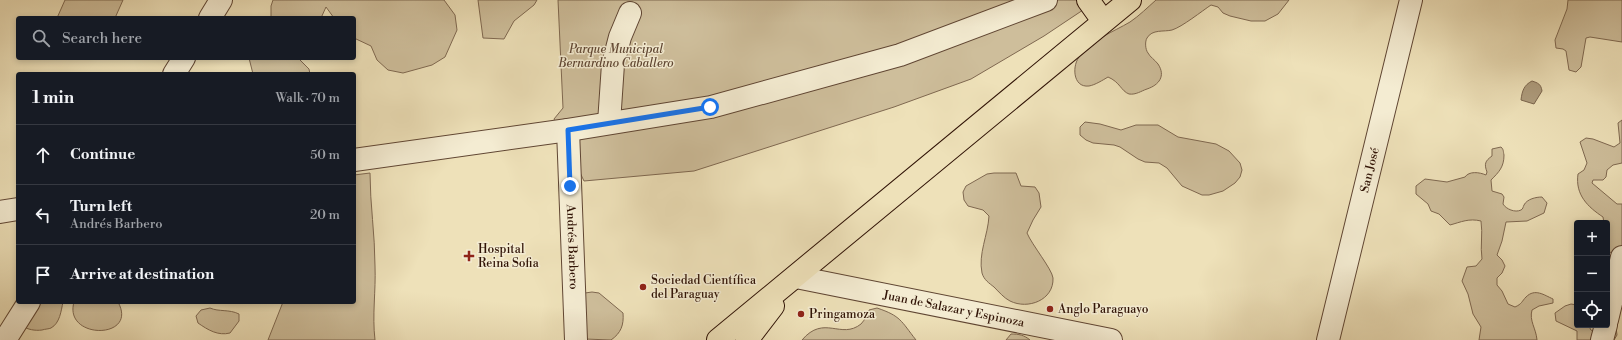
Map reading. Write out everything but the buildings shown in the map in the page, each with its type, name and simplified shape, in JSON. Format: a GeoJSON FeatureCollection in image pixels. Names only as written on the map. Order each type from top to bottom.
{"type":"FeatureCollection","features":[{"type":"Feature","properties":{"kind":"highway"},"geometry":{"type":"LineString","coordinates":[[1088,0],[1103,21]]}},
{"type":"Feature","properties":{"kind":"highway"},"geometry":{"type":"LineString","coordinates":[[718,340],[1130,0]]}},
{"type":"Feature","properties":{"kind":"highway"},"geometry":{"type":"LineString","coordinates":[[747,340],[796,277]]}},
{"type":"Feature","properties":{"kind":"street"},"geometry":{"type":"LineString","coordinates":[[211,16],[221,0]]}},
{"type":"Feature","properties":{"kind":"street"},"geometry":{"type":"LineString","coordinates":[[356,160],[609,124],[710,107],[893,57],[1046,0]]}},
{"type":"Feature","properties":{"kind":"street","name":"San José"},"geometry":{"type":"LineString","coordinates":[[1328,340],[1411,0]]}},
{"type":"Feature","properties":{"kind":"street"},"geometry":{"type":"LineString","coordinates":[[609,124],[613,64],[620,37],[630,14]]}},
{"type":"Feature","properties":{"kind":"street"},"geometry":{"type":"LineString","coordinates":[[175,72],[183,60]]}},
{"type":"Feature","properties":{"kind":"street","name":"Andrés Barbero"},"geometry":{"type":"LineString","coordinates":[[568,130],[576,340]]}},
{"type":"Feature","properties":{"kind":"street"},"geometry":{"type":"LineString","coordinates":[[0,212],[16,209]]}},
{"type":"Feature","properties":{"kind":"street"},"geometry":{"type":"LineString","coordinates":[[1610,307],[1622,257]]}},
{"type":"Feature","properties":{"kind":"street","name":"Juan de Salazar y Espinoza"},"geometry":{"type":"LineString","coordinates":[[796,277],[1111,340]]}},
{"type":"Feature","properties":{"kind":"street"},"geometry":{"type":"LineString","coordinates":[[5,340],[28,304]]}},
{"type":"Feature","properties":{"kind":"street"},"geometry":{"type":"LineString","coordinates":[[1602,340],[1605,328]]}},
{"type":"Feature","properties":{"kind":"green space"},"geometry":{"type":"Polygon","coordinates":[[[65,0],[123,0],[116,16],[58,16],[65,0]]]}},
{"type":"Feature","properties":{"kind":"green space"},"geometry":{"type":"Polygon","coordinates":[[[273,0],[444,0],[455,15],[457,30],[445,57],[432,65],[403,73],[388,70],[377,60],[371,46],[356,39],[356,16],[333,16],[326,7],[322,16],[271,16],[271,6],[273,0]]]}},
{"type":"Feature","properties":{"kind":"green space"},"geometry":{"type":"Polygon","coordinates":[[[478,0],[537,0],[534,5],[514,21],[504,39],[483,38],[478,0]]]}},
{"type":"Feature","properties":{"kind":"green space","name":"Parque Municipal Bernardino Caballero"},"geometry":{"type":"Polygon","coordinates":[[[558,0],[1098,0],[1044,36],[971,79],[894,107],[694,171],[584,181],[554,119],[563,108],[558,0]]]}},
{"type":"Feature","properties":{"kind":"green space"},"geometry":{"type":"Polygon","coordinates":[[[1156,0],[1289,0],[1278,14],[1265,21],[1251,21],[1230,16],[1223,13],[1218,7],[1211,5],[1172,30],[1152,33],[1146,39],[1146,47],[1149,54],[1158,64],[1161,76],[1160,80],[1155,85],[1138,93],[1126,93],[1115,81],[1108,77],[1089,86],[1083,86],[1079,83],[1075,75],[1076,64],[1077,60],[1085,50],[1097,40],[1133,20],[1156,0]]]}},
{"type":"Feature","properties":{"kind":"green space"},"geometry":{"type":"Polygon","coordinates":[[[1568,0],[1622,0],[1622,42],[1590,37],[1586,38],[1581,67],[1576,72],[1569,70],[1566,51],[1556,48],[1555,40],[1567,9],[1568,0]]]}},
{"type":"Feature","properties":{"kind":"green space"},"geometry":{"type":"Polygon","coordinates":[[[250,60],[300,60],[309,69],[310,72],[252,72],[250,60]]]}},
{"type":"Feature","properties":{"kind":"green space"},"geometry":{"type":"Polygon","coordinates":[[[1622,120],[1622,163],[1613,165],[1607,170],[1606,177],[1603,180],[1593,180],[1592,183],[1617,204],[1622,204],[1622,257],[1618,253],[1610,252],[1610,220],[1604,220],[1603,217],[1588,205],[1581,194],[1578,181],[1578,174],[1584,170],[1587,163],[1580,142],[1586,138],[1593,139],[1614,147],[1620,143],[1618,123],[1622,120]]]}},
{"type":"Feature","properties":{"kind":"green space"},"geometry":{"type":"Polygon","coordinates":[[[1085,122],[1100,124],[1121,130],[1136,125],[1158,125],[1178,137],[1216,144],[1229,151],[1240,163],[1242,170],[1240,177],[1235,183],[1223,191],[1209,195],[1202,195],[1182,186],[1167,168],[1159,163],[1145,162],[1114,145],[1093,143],[1086,140],[1080,135],[1080,127],[1085,122]]]}},
{"type":"Feature","properties":{"kind":"green space"},"geometry":{"type":"Polygon","coordinates":[[[1501,147],[1504,155],[1503,163],[1499,172],[1491,180],[1492,191],[1502,194],[1504,197],[1504,206],[1513,211],[1519,211],[1523,209],[1527,201],[1542,197],[1547,203],[1544,213],[1527,221],[1506,222],[1497,255],[1505,266],[1502,273],[1497,278],[1497,285],[1502,291],[1508,304],[1515,307],[1521,304],[1529,294],[1533,293],[1540,293],[1553,299],[1553,303],[1539,306],[1532,310],[1531,318],[1537,340],[1479,340],[1481,327],[1473,314],[1468,294],[1462,281],[1467,267],[1476,266],[1482,259],[1481,221],[1469,220],[1450,225],[1439,214],[1431,211],[1428,204],[1416,194],[1416,186],[1425,179],[1447,182],[1465,177],[1472,173],[1486,175],[1486,163],[1492,156],[1492,149],[1501,147]]]}},
{"type":"Feature","properties":{"kind":"green space"},"geometry":{"type":"Polygon","coordinates":[[[370,173],[375,254],[375,340],[268,340],[282,304],[356,304],[356,175],[370,173]]]}},
{"type":"Feature","properties":{"kind":"green space"},"geometry":{"type":"Polygon","coordinates":[[[1016,173],[1021,186],[1035,187],[1039,193],[1041,207],[1027,233],[1053,278],[1052,286],[1049,292],[1039,301],[1024,304],[1010,301],[984,278],[982,273],[981,259],[989,216],[983,210],[968,206],[964,200],[963,192],[966,186],[987,174],[1016,173]]]}},
{"type":"Feature","properties":{"kind":"green space"},"geometry":{"type":"Polygon","coordinates":[[[585,293],[599,293],[623,313],[621,328],[617,335],[611,340],[585,339],[585,293]]]}},
{"type":"Feature","properties":{"kind":"green space"},"geometry":{"type":"Polygon","coordinates":[[[16,304],[63,304],[60,316],[54,326],[49,329],[42,330],[32,330],[22,326],[12,315],[11,310],[16,304]]]}},
{"type":"Feature","properties":{"kind":"green space"},"geometry":{"type":"Polygon","coordinates":[[[74,304],[119,304],[122,314],[118,323],[110,329],[100,330],[89,329],[79,323],[74,314],[74,304]]]}},
{"type":"Feature","properties":{"kind":"green space"},"geometry":{"type":"Polygon","coordinates":[[[1574,304],[1574,328],[1590,328],[1596,334],[1616,327],[1617,335],[1614,340],[1577,340],[1577,331],[1556,321],[1555,313],[1565,306],[1574,304]]]}},
{"type":"Feature","properties":{"kind":"green space"},"geometry":{"type":"Polygon","coordinates":[[[210,308],[239,314],[239,321],[230,333],[217,333],[198,323],[196,316],[201,310],[210,308]]]}},
{"type":"Feature","properties":{"kind":"green space"},"geometry":{"type":"Polygon","coordinates":[[[877,308],[900,320],[916,340],[802,340],[810,333],[818,329],[825,328],[846,330],[854,328],[861,324],[869,310],[877,308]]]}},
{"type":"Feature","properties":{"kind":"green space"},"geometry":{"type":"Polygon","coordinates":[[[1011,334],[1021,335],[1030,340],[1006,340],[1011,334]]]}},
{"type":"Feature","properties":{"kind":"shaded area"},"geometry":{"type":"Polygon","coordinates":[[[1532,81],[1539,84],[1542,91],[1534,104],[1521,100],[1524,89],[1527,84],[1532,81]]]}},
{"type":"Feature","properties":{"kind":"place","name":"Hospital Reina Sofia"},"geometry":{"type":"Point","coordinates":[469,256]}},
{"type":"Feature","properties":{"kind":"place","name":"Sociedad Científica del Paraguay"},"geometry":{"type":"Point","coordinates":[643,287]}},
{"type":"Feature","properties":{"kind":"place","name":"Anglo Paraguayo"},"geometry":{"type":"Point","coordinates":[1050,309]}},
{"type":"Feature","properties":{"kind":"place","name":"Pringamoza"},"geometry":{"type":"Point","coordinates":[801,314]}},
{"type":"Feature","properties":{"kind":"route"},"geometry":{"type":"LineString","coordinates":[[570,186],[568,130],[710,107]]}}]}
